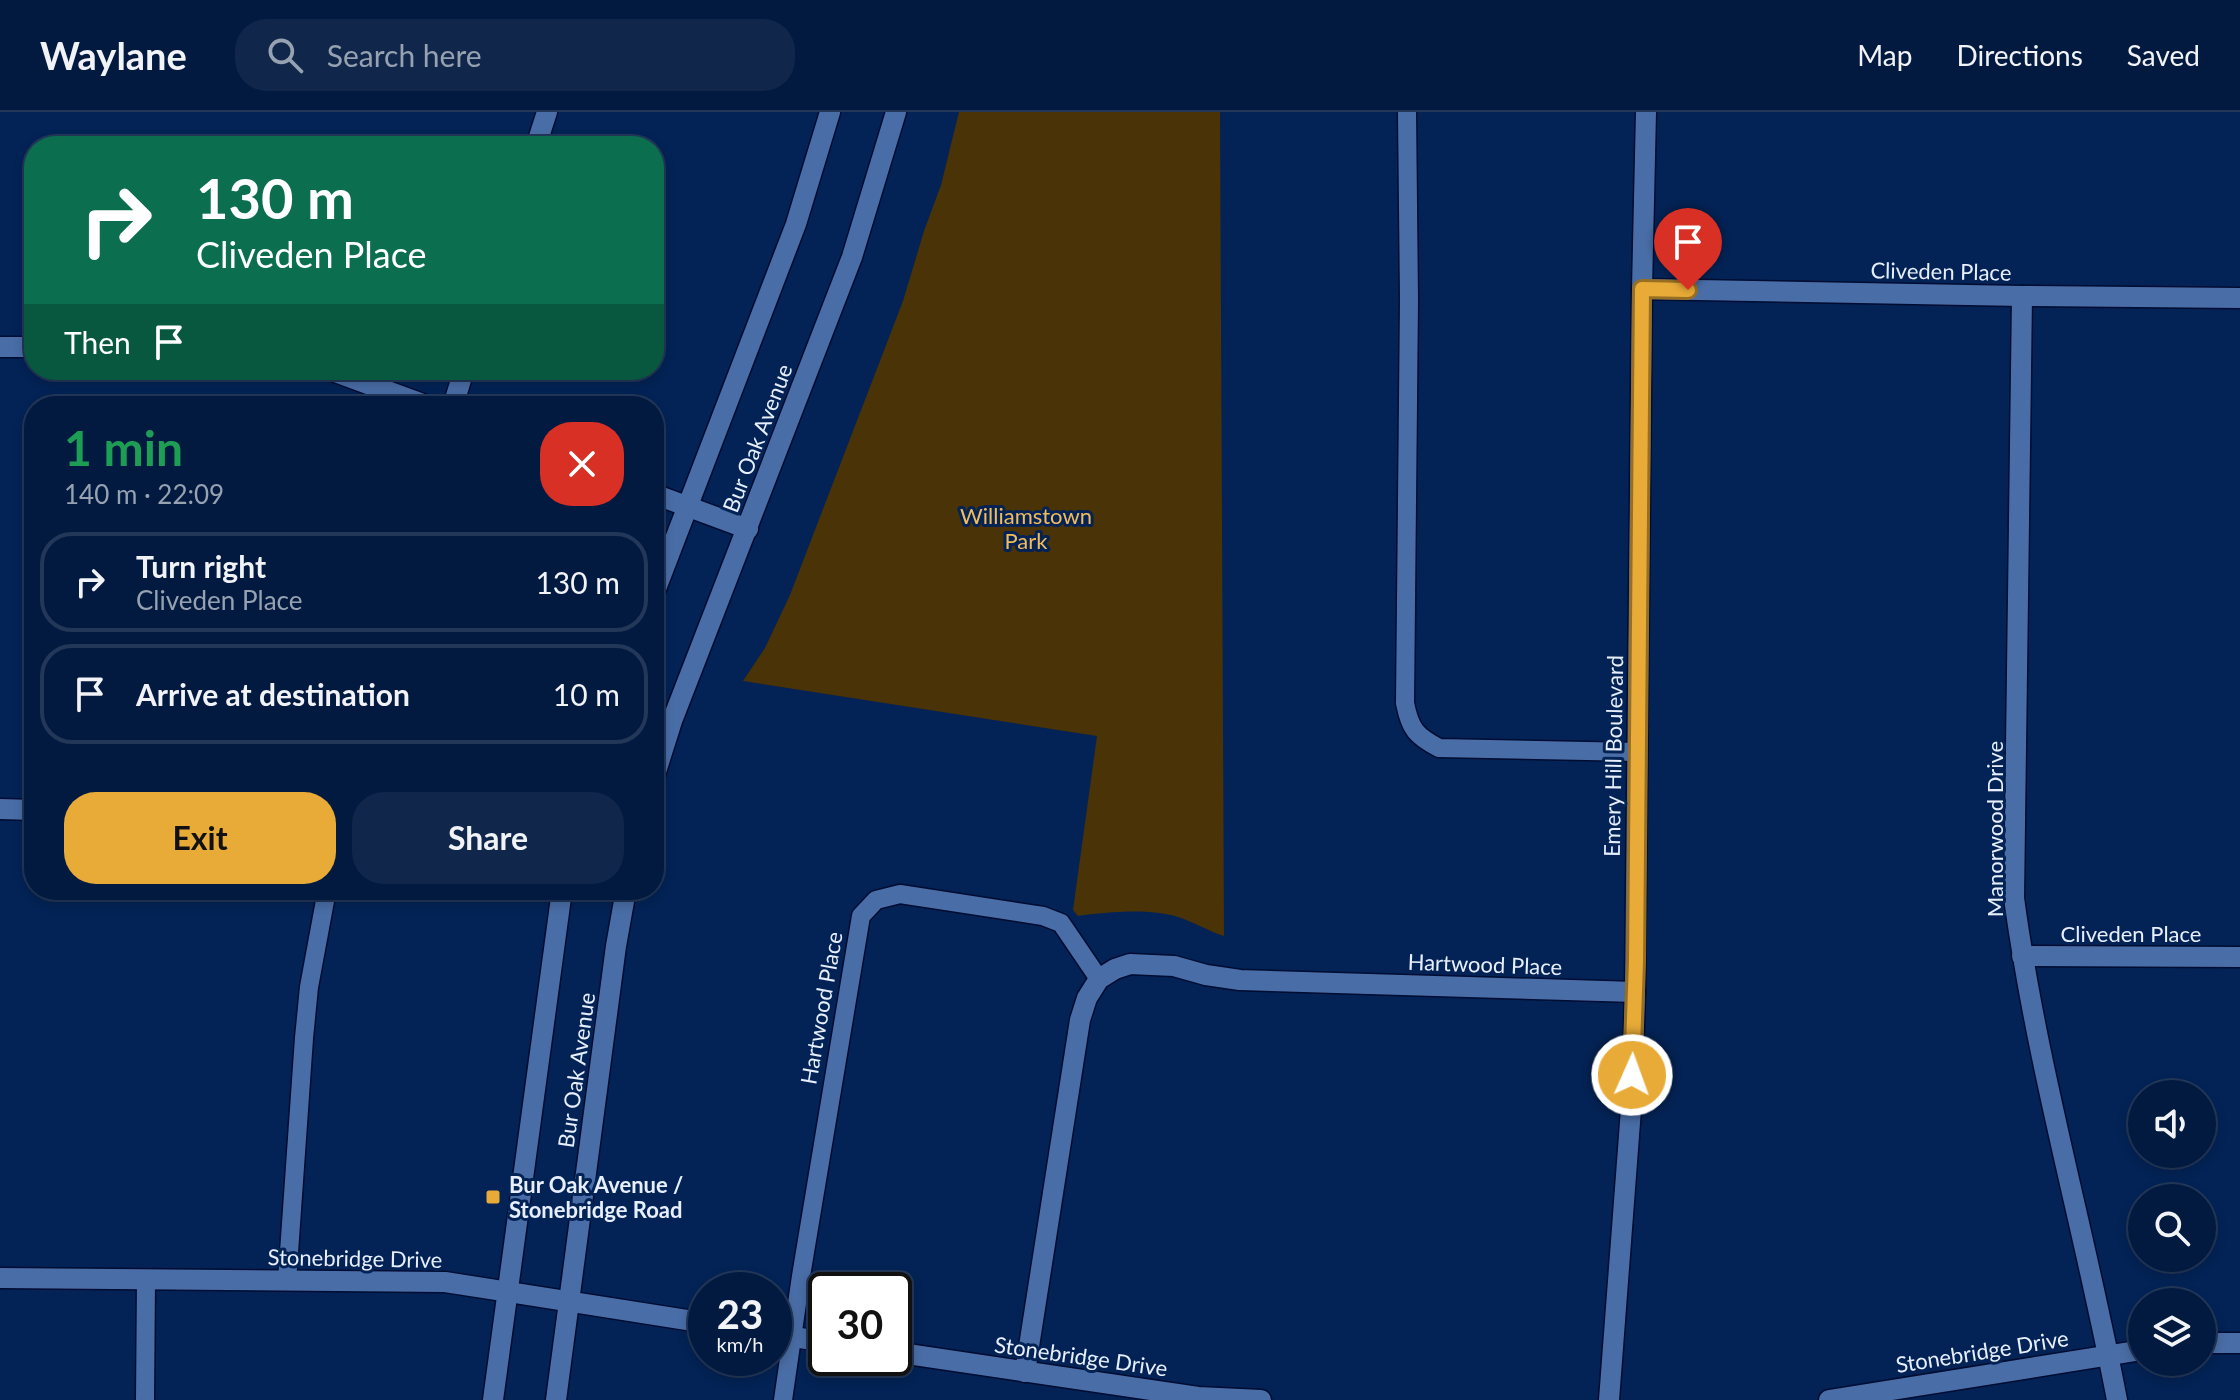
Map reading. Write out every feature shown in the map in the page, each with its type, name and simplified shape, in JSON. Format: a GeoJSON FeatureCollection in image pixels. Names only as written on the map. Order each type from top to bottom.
{"type":"FeatureCollection","features":[{"type":"Feature","properties":{"kind":"street"},"geometry":{"type":"LineString","coordinates":[[539,136],[547,112]]}},
{"type":"Feature","properties":{"kind":"street","name":"Bur Oak Avenue"},"geometry":{"type":"LineString","coordinates":[[664,568],[796,224],[830,112]]}},
{"type":"Feature","properties":{"kind":"street","name":"Bur Oak Avenue"},"geometry":{"type":"LineString","coordinates":[[664,746],[852,257],[896,112]]}},
{"type":"Feature","properties":{"kind":"street","name":"Emery Hill Boulevard"},"geometry":{"type":"LineString","coordinates":[[1609,1400],[1632,1096],[1635,992],[1646,112]]}},
{"type":"Feature","properties":{"kind":"street","name":"Cliveden Place"},"geometry":{"type":"LineString","coordinates":[[1642,289],[2240,298]]}},
{"type":"Feature","properties":{"kind":"street","name":"Manorwood Drive"},"geometry":{"type":"LineString","coordinates":[[2022,296],[2014,898],[2022,956],[2056,1122],[2117,1400]]}},
{"type":"Feature","properties":{"kind":"street"},"geometry":{"type":"LineString","coordinates":[[0,347],[24,347]]}},
{"type":"Feature","properties":{"kind":"street"},"geometry":{"type":"LineString","coordinates":[[357,380],[401,396]]}},
{"type":"Feature","properties":{"kind":"street"},"geometry":{"type":"LineString","coordinates":[[664,498],[748,529]]}},
{"type":"Feature","properties":{"kind":"street"},"geometry":{"type":"LineString","coordinates":[[0,809],[24,810]]}},
{"type":"Feature","properties":{"kind":"street","name":"Bur Oak Avenue"},"geometry":{"type":"LineString","coordinates":[[493,1400],[561,900]]}},
{"type":"Feature","properties":{"kind":"street","name":"Bur Oak Avenue"},"geometry":{"type":"LineString","coordinates":[[556,1400],[624,900]]}},
{"type":"Feature","properties":{"kind":"street","name":"Cliveden Place"},"geometry":{"type":"LineString","coordinates":[[2022,956],[2240,957]]}},
{"type":"Feature","properties":{"kind":"street","name":"Hartwood Place"},"geometry":{"type":"LineString","coordinates":[[1099,979],[1130,964],[1153,964],[1240,980],[1635,992]]}},
{"type":"Feature","properties":{"kind":"street"},"geometry":{"type":"LineString","coordinates":[[1025,1372],[1080,1020],[1087,998],[1099,979]]}},
{"type":"Feature","properties":{"kind":"street","name":"Stonebridge Drive"},"geometry":{"type":"LineString","coordinates":[[0,1278],[445,1282],[688,1320]]}},
{"type":"Feature","properties":{"kind":"street"},"geometry":{"type":"LineString","coordinates":[[2216,1343],[2240,1343]]}},
{"type":"Feature","properties":{"kind":"street","name":"Stonebridge Drive"},"geometry":{"type":"LineString","coordinates":[[1829,1400],[2128,1353]]}},
{"type":"Feature","properties":{"kind":"street","name":"Stonebridge Drive"},"geometry":{"type":"LineString","coordinates":[[912,1355],[1198,1397],[1261,1400]]}},
{"type":"Feature","properties":{"kind":"lane"},"geometry":{"type":"LineString","coordinates":[[1407,112],[1409,300],[1405,703],[1409,724],[1422,739],[1439,748],[1637,752]]}},
{"type":"Feature","properties":{"kind":"lane","name":"Hartwood Place"},"geometry":{"type":"LineString","coordinates":[[792,1282],[861,916],[876,900],[900,894],[1043,916],[1061,923],[1099,979]]}},
{"type":"Feature","properties":{"kind":"lane"},"geometry":{"type":"LineString","coordinates":[[287,1281],[306,1012],[325,900]]}},
{"type":"Feature","properties":{"kind":"lane"},"geometry":{"type":"LineString","coordinates":[[145,1400],[146,1279]]}},
{"type":"Feature","properties":{"kind":"lane","name":"Hartwood Place"},"geometry":{"type":"LineString","coordinates":[[783,1376],[783,1400]]}},
{"type":"Feature","properties":{"kind":"green space","name":"Williamstown Park"},"geometry":{"type":"Polygon","coordinates":[[[959,112],[1220,112],[1224,936],[1167,914],[1128,912],[1078,916],[1073,910],[1097,736],[743,681],[765,648],[790,595],[903,301],[941,185],[959,112]]]}},
{"type":"Feature","properties":{"kind":"place","name":"Bur Oak Avenue / Stonebridge Road"},"geometry":{"type":"Point","coordinates":[493,1197]}},
{"type":"Feature","properties":{"kind":"route"},"geometry":{"type":"LineString","coordinates":[[1632,1075],[1636,962],[1642,289],[1688,290]]}}]}
